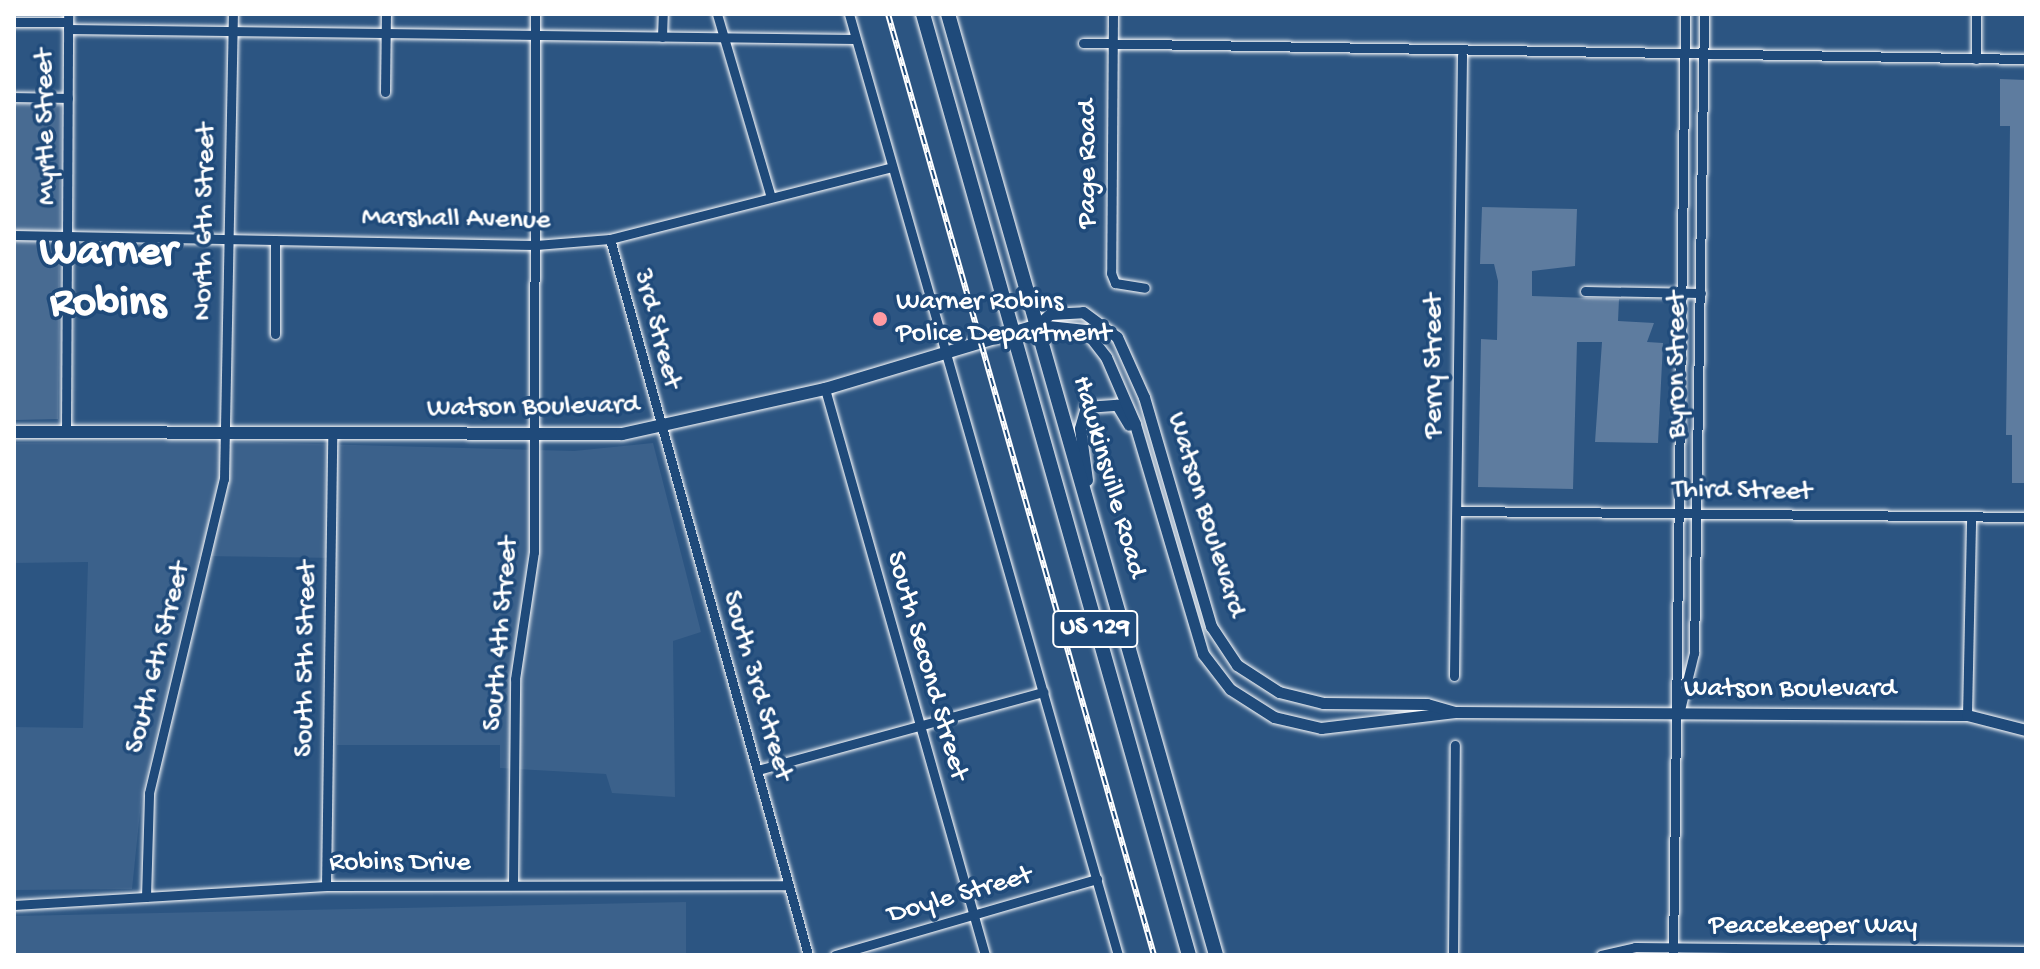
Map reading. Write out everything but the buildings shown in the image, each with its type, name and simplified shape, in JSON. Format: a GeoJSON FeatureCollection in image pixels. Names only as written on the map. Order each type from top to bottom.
{"type":"FeatureCollection","features":[{"type":"Feature","properties":{"kind":"main road","name":"Hawkinsville Road"},"geometry":{"type":"LineString","coordinates":[[923,14],[1189,955]]}},
{"type":"Feature","properties":{"kind":"main road","name":"Hawkinsville Road"},"geometry":{"type":"LineString","coordinates":[[948,14],[1216,955]]}},
{"type":"Feature","properties":{"kind":"main road","name":"Watson Boulevard"},"geometry":{"type":"LineString","coordinates":[[14,432],[224,430],[532,434],[660,429],[825,389],[1038,325]]}},
{"type":"Feature","properties":{"kind":"street","name":"North 6th Street"},"geometry":{"type":"LineString","coordinates":[[224,430],[233,14]]}},
{"type":"Feature","properties":{"kind":"street"},"geometry":{"type":"LineString","coordinates":[[385,92],[386,14]]}},
{"type":"Feature","properties":{"kind":"street","name":"South 4th Street"},"geometry":{"type":"LineString","coordinates":[[513,885],[515,679],[534,552],[535,14]]}},
{"type":"Feature","properties":{"kind":"street"},"geometry":{"type":"LineString","coordinates":[[662,37],[663,14]]}},
{"type":"Feature","properties":{"kind":"street"},"geometry":{"type":"LineString","coordinates":[[717,14],[770,194]]}},
{"type":"Feature","properties":{"kind":"street"},"geometry":{"type":"LineString","coordinates":[[849,14],[889,168],[946,353],[1118,955]]}},
{"type":"Feature","properties":{"kind":"street","name":"Page Road"},"geometry":{"type":"LineString","coordinates":[[1113,14],[1111,273],[1115,283],[1145,288]]}},
{"type":"Feature","properties":{"kind":"street","name":"Byron Street"},"geometry":{"type":"LineString","coordinates":[[1679,714],[1673,691],[1681,513],[1685,14]]}},
{"type":"Feature","properties":{"kind":"street","name":"Byron Street"},"geometry":{"type":"LineString","coordinates":[[1673,952],[1679,714],[1694,653],[1699,513],[1704,14]]}},
{"type":"Feature","properties":{"kind":"street"},"geometry":{"type":"LineString","coordinates":[[1976,14],[1976,59]]}},
{"type":"Feature","properties":{"kind":"street"},"geometry":{"type":"LineString","coordinates":[[14,22],[722,39],[855,39]]}},
{"type":"Feature","properties":{"kind":"street","name":"Myrtle Street"},"geometry":{"type":"LineString","coordinates":[[66,431],[70,239],[68,22]]}},
{"type":"Feature","properties":{"kind":"street"},"geometry":{"type":"LineString","coordinates":[[1083,43],[1462,55],[2026,59]]}},
{"type":"Feature","properties":{"kind":"street","name":"Perry Street"},"geometry":{"type":"LineString","coordinates":[[1454,676],[1462,55]]}},
{"type":"Feature","properties":{"kind":"street"},"geometry":{"type":"LineString","coordinates":[[14,97],[68,98]]}},
{"type":"Feature","properties":{"kind":"street","name":"Marshall Avenue"},"geometry":{"type":"LineString","coordinates":[[14,235],[70,239],[536,245],[610,239],[770,194],[889,168]]}},
{"type":"Feature","properties":{"kind":"street"},"geometry":{"type":"LineString","coordinates":[[1683,183],[1702,184]]}},
{"type":"Feature","properties":{"kind":"street","name":"3rd Street"},"geometry":{"type":"LineString","coordinates":[[610,239],[660,429]]}},
{"type":"Feature","properties":{"kind":"street"},"geometry":{"type":"LineString","coordinates":[[275,240],[275,334]]}},
{"type":"Feature","properties":{"kind":"street"},"geometry":{"type":"LineString","coordinates":[[1585,291],[1701,293]]}},
{"type":"Feature","properties":{"kind":"street","name":"Watson Boulevard"},"geometry":{"type":"LineString","coordinates":[[1038,325],[1050,314],[1083,312],[1117,337],[1140,385],[1202,600],[1237,665],[1279,692],[1323,703],[1427,704],[1455,712]]}},
{"type":"Feature","properties":{"kind":"street","name":"Watson Boulevard"},"geometry":{"type":"LineString","coordinates":[[1038,325],[1094,338],[1122,391],[1203,654],[1230,689],[1274,717],[1321,728],[1455,712],[1967,715],[2026,730]]}},
{"type":"Feature","properties":{"kind":"street","name":"South Second Street"},"geometry":{"type":"LineString","coordinates":[[825,389],[985,955]]}},
{"type":"Feature","properties":{"kind":"street"},"geometry":{"type":"LineString","coordinates":[[1093,516],[1080,428],[1086,407],[1117,405],[1143,455]]}},
{"type":"Feature","properties":{"kind":"street","name":"South 3rd Street"},"geometry":{"type":"LineString","coordinates":[[660,429],[808,955]]}},
{"type":"Feature","properties":{"kind":"street","name":"South 6th Street"},"geometry":{"type":"LineString","coordinates":[[146,897],[149,793],[222,496],[224,430]]}},
{"type":"Feature","properties":{"kind":"street","name":"South 5th Street"},"geometry":{"type":"LineString","coordinates":[[326,886],[332,433]]}},
{"type":"Feature","properties":{"kind":"street"},"geometry":{"type":"LineString","coordinates":[[1681,460],[1700,460]]}},
{"type":"Feature","properties":{"kind":"street","name":"Third Street"},"geometry":{"type":"LineString","coordinates":[[1457,511],[2026,517]]}},
{"type":"Feature","properties":{"kind":"street"},"geometry":{"type":"LineString","coordinates":[[1967,715],[1971,516]]}},
{"type":"Feature","properties":{"kind":"street"},"geometry":{"type":"LineString","coordinates":[[758,770],[1044,692]]}},
{"type":"Feature","properties":{"kind":"street"},"geometry":{"type":"LineString","coordinates":[[1453,955],[1455,745]]}},
{"type":"Feature","properties":{"kind":"street","name":"Doyle Street"},"geometry":{"type":"LineString","coordinates":[[835,955],[1097,879]]}},
{"type":"Feature","properties":{"kind":"street","name":"Robins Drive"},"geometry":{"type":"LineString","coordinates":[[14,905],[326,886],[787,885]]}},
{"type":"Feature","properties":{"kind":"street","name":"Peacekeeper Way"},"geometry":{"type":"LineString","coordinates":[[1601,955],[2026,951]]}},
{"type":"Feature","properties":{"kind":"shaded area"},"geometry":{"type":"Polygon","coordinates":[[[14,98],[61,98],[58,419],[14,420],[14,98]]]}},
{"type":"Feature","properties":{"kind":"shaded area"},"geometry":{"type":"Polygon","coordinates":[[[206,441],[574,451],[653,443],[701,632],[673,641],[675,797],[612,793],[606,774],[500,768],[500,745],[337,745],[337,558],[199,556],[142,793],[132,889],[14,890],[14,727],[83,728],[88,562],[14,563],[14,443],[206,441]]]}},
{"type":"Feature","properties":{"kind":"shaded area"},"geometry":{"type":"Polygon","coordinates":[[[686,902],[686,955],[14,955],[14,916],[686,902]]]}},
{"type":"Feature","properties":{"kind":"railway"},"geometry":{"type":"LineString","coordinates":[[888,14],[1154,955]]}},
{"type":"Feature","properties":{"kind":"place","name":"Warner Robins Police Department"},"geometry":{"type":"Point","coordinates":[880,319]}},
{"type":"Feature","properties":{"kind":"district","name":"Warner Robins"},"geometry":{"type":"Point","coordinates":[108,280]}}]}
